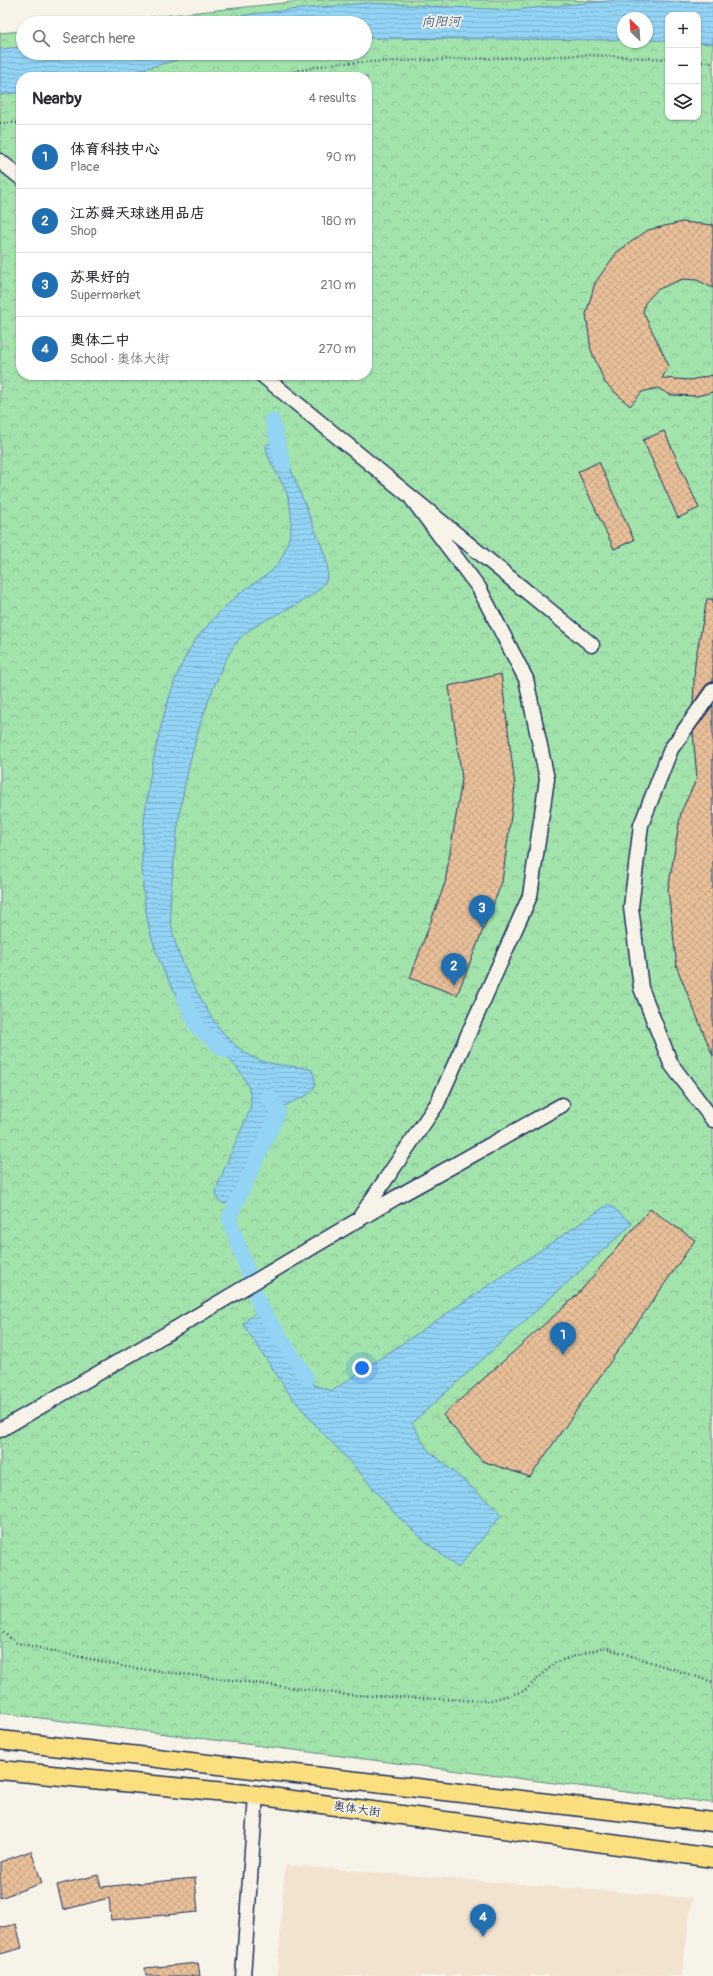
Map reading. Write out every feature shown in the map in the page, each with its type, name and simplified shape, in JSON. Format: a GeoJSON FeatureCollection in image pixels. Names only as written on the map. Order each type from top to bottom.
{"type":"FeatureCollection","features":[{"type":"Feature","properties":{"kind":"main road"},"geometry":{"type":"LineString","coordinates":[[0,1740],[713,1822]]}},
{"type":"Feature","properties":{"kind":"main road","name":"奥体大街"},"geometry":{"type":"LineString","coordinates":[[0,1770],[256,1795],[713,1858]]}},
{"type":"Feature","properties":{"kind":"street"},"geometry":{"type":"LineString","coordinates":[[0,161],[16,174]]}},
{"type":"Feature","properties":{"kind":"street"},"geometry":{"type":"LineString","coordinates":[[268,380],[592,645]]}},
{"type":"Feature","properties":{"kind":"street"},"geometry":{"type":"LineString","coordinates":[[358,1220],[437,1104],[530,896],[546,779],[526,678],[479,588],[409,496]]}},
{"type":"Feature","properties":{"kind":"street"},"geometry":{"type":"LineString","coordinates":[[713,690],[671,749],[641,825],[630,907],[641,988],[671,1064],[713,1120]]}},
{"type":"Feature","properties":{"kind":"street"},"geometry":{"type":"LineString","coordinates":[[0,1430],[173,1330],[332,1235],[562,1105]]}},
{"type":"Feature","properties":{"kind":"street"},"geometry":{"type":"LineString","coordinates":[[243,1976],[256,1795]]}},
{"type":"Feature","properties":{"kind":"path"},"geometry":{"type":"LineString","coordinates":[[292,72],[337,63],[590,55],[665,59]]}},
{"type":"Feature","properties":{"kind":"path"},"geometry":{"type":"LineString","coordinates":[[701,62],[713,63]]}},
{"type":"Feature","properties":{"kind":"path"},"geometry":{"type":"LineString","coordinates":[[0,123],[16,123]]}},
{"type":"Feature","properties":{"kind":"path"},"geometry":{"type":"LineString","coordinates":[[0,1630],[17,1643],[126,1667],[351,1695],[488,1701],[524,1691],[556,1662],[604,1647],[713,1682]]}},
{"type":"Feature","properties":{"kind":"shaded area"},"geometry":{"type":"Polygon","coordinates":[[[285,1865],[692,1898],[682,1976],[277,1976],[285,1865]]]}},
{"type":"Feature","properties":{"kind":"green space"},"geometry":{"type":"Polygon","coordinates":[[[311,0],[570,0],[713,7],[713,1803],[0,1713],[0,33],[16,32],[16,60],[372,60],[372,16],[161,16],[311,0]]]}},
{"type":"Feature","properties":{"kind":"water","name":"向阳河"},"geometry":{"type":"Polygon","coordinates":[[[617,0],[713,2],[713,44],[701,43],[701,12],[665,12],[665,41],[653,40],[653,12],[617,12],[617,40],[372,38],[372,16],[237,16],[367,3],[512,10],[617,0]]]}},
{"type":"Feature","properties":{"kind":"water"},"geometry":{"type":"Polygon","coordinates":[[[16,48],[16,60],[177,60],[132,72],[16,72],[16,93],[0,95],[0,49],[16,48]]]}},
{"type":"Feature","properties":{"kind":"water"},"geometry":{"type":"Polygon","coordinates":[[[272,442],[280,446],[286,457],[325,555],[328,575],[322,586],[314,594],[256,626],[242,636],[224,663],[209,698],[201,722],[188,772],[178,822],[170,917],[179,953],[187,972],[206,1008],[222,1032],[236,1046],[259,1060],[312,1070],[315,1079],[315,1086],[312,1091],[302,1098],[283,1107],[267,1124],[258,1138],[243,1183],[238,1193],[224,1204],[218,1200],[216,1193],[219,1182],[249,1112],[251,1105],[250,1092],[239,1070],[202,1029],[180,1000],[162,966],[155,949],[146,914],[142,877],[143,834],[150,775],[157,744],[174,683],[185,658],[197,638],[213,619],[237,596],[269,573],[277,565],[282,557],[288,541],[291,531],[290,506],[287,494],[267,452],[266,445],[272,442]]]}},
{"type":"Feature","properties":{"kind":"water"},"geometry":{"type":"Polygon","coordinates":[[[609,1204],[632,1224],[412,1423],[426,1448],[502,1514],[458,1568],[395,1514],[356,1468],[319,1429],[290,1395],[243,1324],[258,1310],[314,1385],[332,1391],[609,1204]]]}},
{"type":"Feature","properties":{"kind":"building"},"geometry":{"type":"Polygon","coordinates":[[[682,222],[713,225],[713,288],[697,280],[683,279],[657,290],[645,303],[643,312],[669,366],[662,378],[690,380],[713,375],[713,392],[697,396],[671,395],[657,388],[642,392],[630,406],[605,383],[591,350],[586,314],[595,283],[617,252],[648,230],[682,222]]]}},
{"type":"Feature","properties":{"kind":"building"},"geometry":{"type":"Polygon","coordinates":[[[664,431],[699,508],[678,518],[643,440],[664,431]]]}},
{"type":"Feature","properties":{"kind":"building"},"geometry":{"type":"Polygon","coordinates":[[[599,462],[634,540],[614,549],[578,472],[599,462]]]}},
{"type":"Feature","properties":{"kind":"building"},"geometry":{"type":"Polygon","coordinates":[[[707,599],[713,599],[713,682],[706,685],[693,704],[695,662],[707,599]]]}},
{"type":"Feature","properties":{"kind":"building"},"geometry":{"type":"Polygon","coordinates":[[[501,674],[515,786],[502,882],[457,995],[410,978],[445,883],[462,779],[449,686],[501,674]]]}},
{"type":"Feature","properties":{"kind":"building"},"geometry":{"type":"Polygon","coordinates":[[[713,705],[713,1056],[677,968],[668,890],[681,812],[697,778],[693,732],[713,705]]]}},
{"type":"Feature","properties":{"kind":"building"},"geometry":{"type":"Polygon","coordinates":[[[650,1209],[695,1240],[530,1477],[482,1461],[443,1415],[577,1295],[650,1209]]]}},
{"type":"Feature","properties":{"kind":"building"},"geometry":{"type":"Polygon","coordinates":[[[31,1851],[42,1883],[0,1898],[0,1862],[31,1851]]]}},
{"type":"Feature","properties":{"kind":"building"},"geometry":{"type":"Polygon","coordinates":[[[98,1875],[101,1887],[195,1878],[198,1912],[111,1920],[109,1898],[63,1910],[57,1885],[98,1875]]]}},
{"type":"Feature","properties":{"kind":"building"},"geometry":{"type":"Polygon","coordinates":[[[16,1924],[22,1948],[0,1954],[0,1928],[16,1924]]]}},
{"type":"Feature","properties":{"kind":"building"},"geometry":{"type":"Polygon","coordinates":[[[198,1963],[200,1976],[146,1976],[145,1968],[198,1963]]]}},
{"type":"Feature","properties":{"kind":"waterway"},"geometry":{"type":"LineString","coordinates":[[272,420],[284,465]]}},
{"type":"Feature","properties":{"kind":"waterway"},"geometry":{"type":"LineString","coordinates":[[184,997],[197,1027],[226,1051]]}},
{"type":"Feature","properties":{"kind":"waterway"},"geometry":{"type":"LineString","coordinates":[[268,1096],[279,1111],[229,1218],[260,1306],[307,1378]]}},
{"type":"Feature","properties":{"kind":"place","name":"苏果好的"},"geometry":{"type":"Point","coordinates":[482,928]}},
{"type":"Feature","properties":{"kind":"place","name":"江苏舜天球迷用品店"},"geometry":{"type":"Point","coordinates":[454,986]}},
{"type":"Feature","properties":{"kind":"place","name":"体育科技中心"},"geometry":{"type":"Point","coordinates":[563,1355]}},
{"type":"Feature","properties":{"kind":"place","name":"奥体二中"},"geometry":{"type":"Point","coordinates":[483,1937]}}]}
